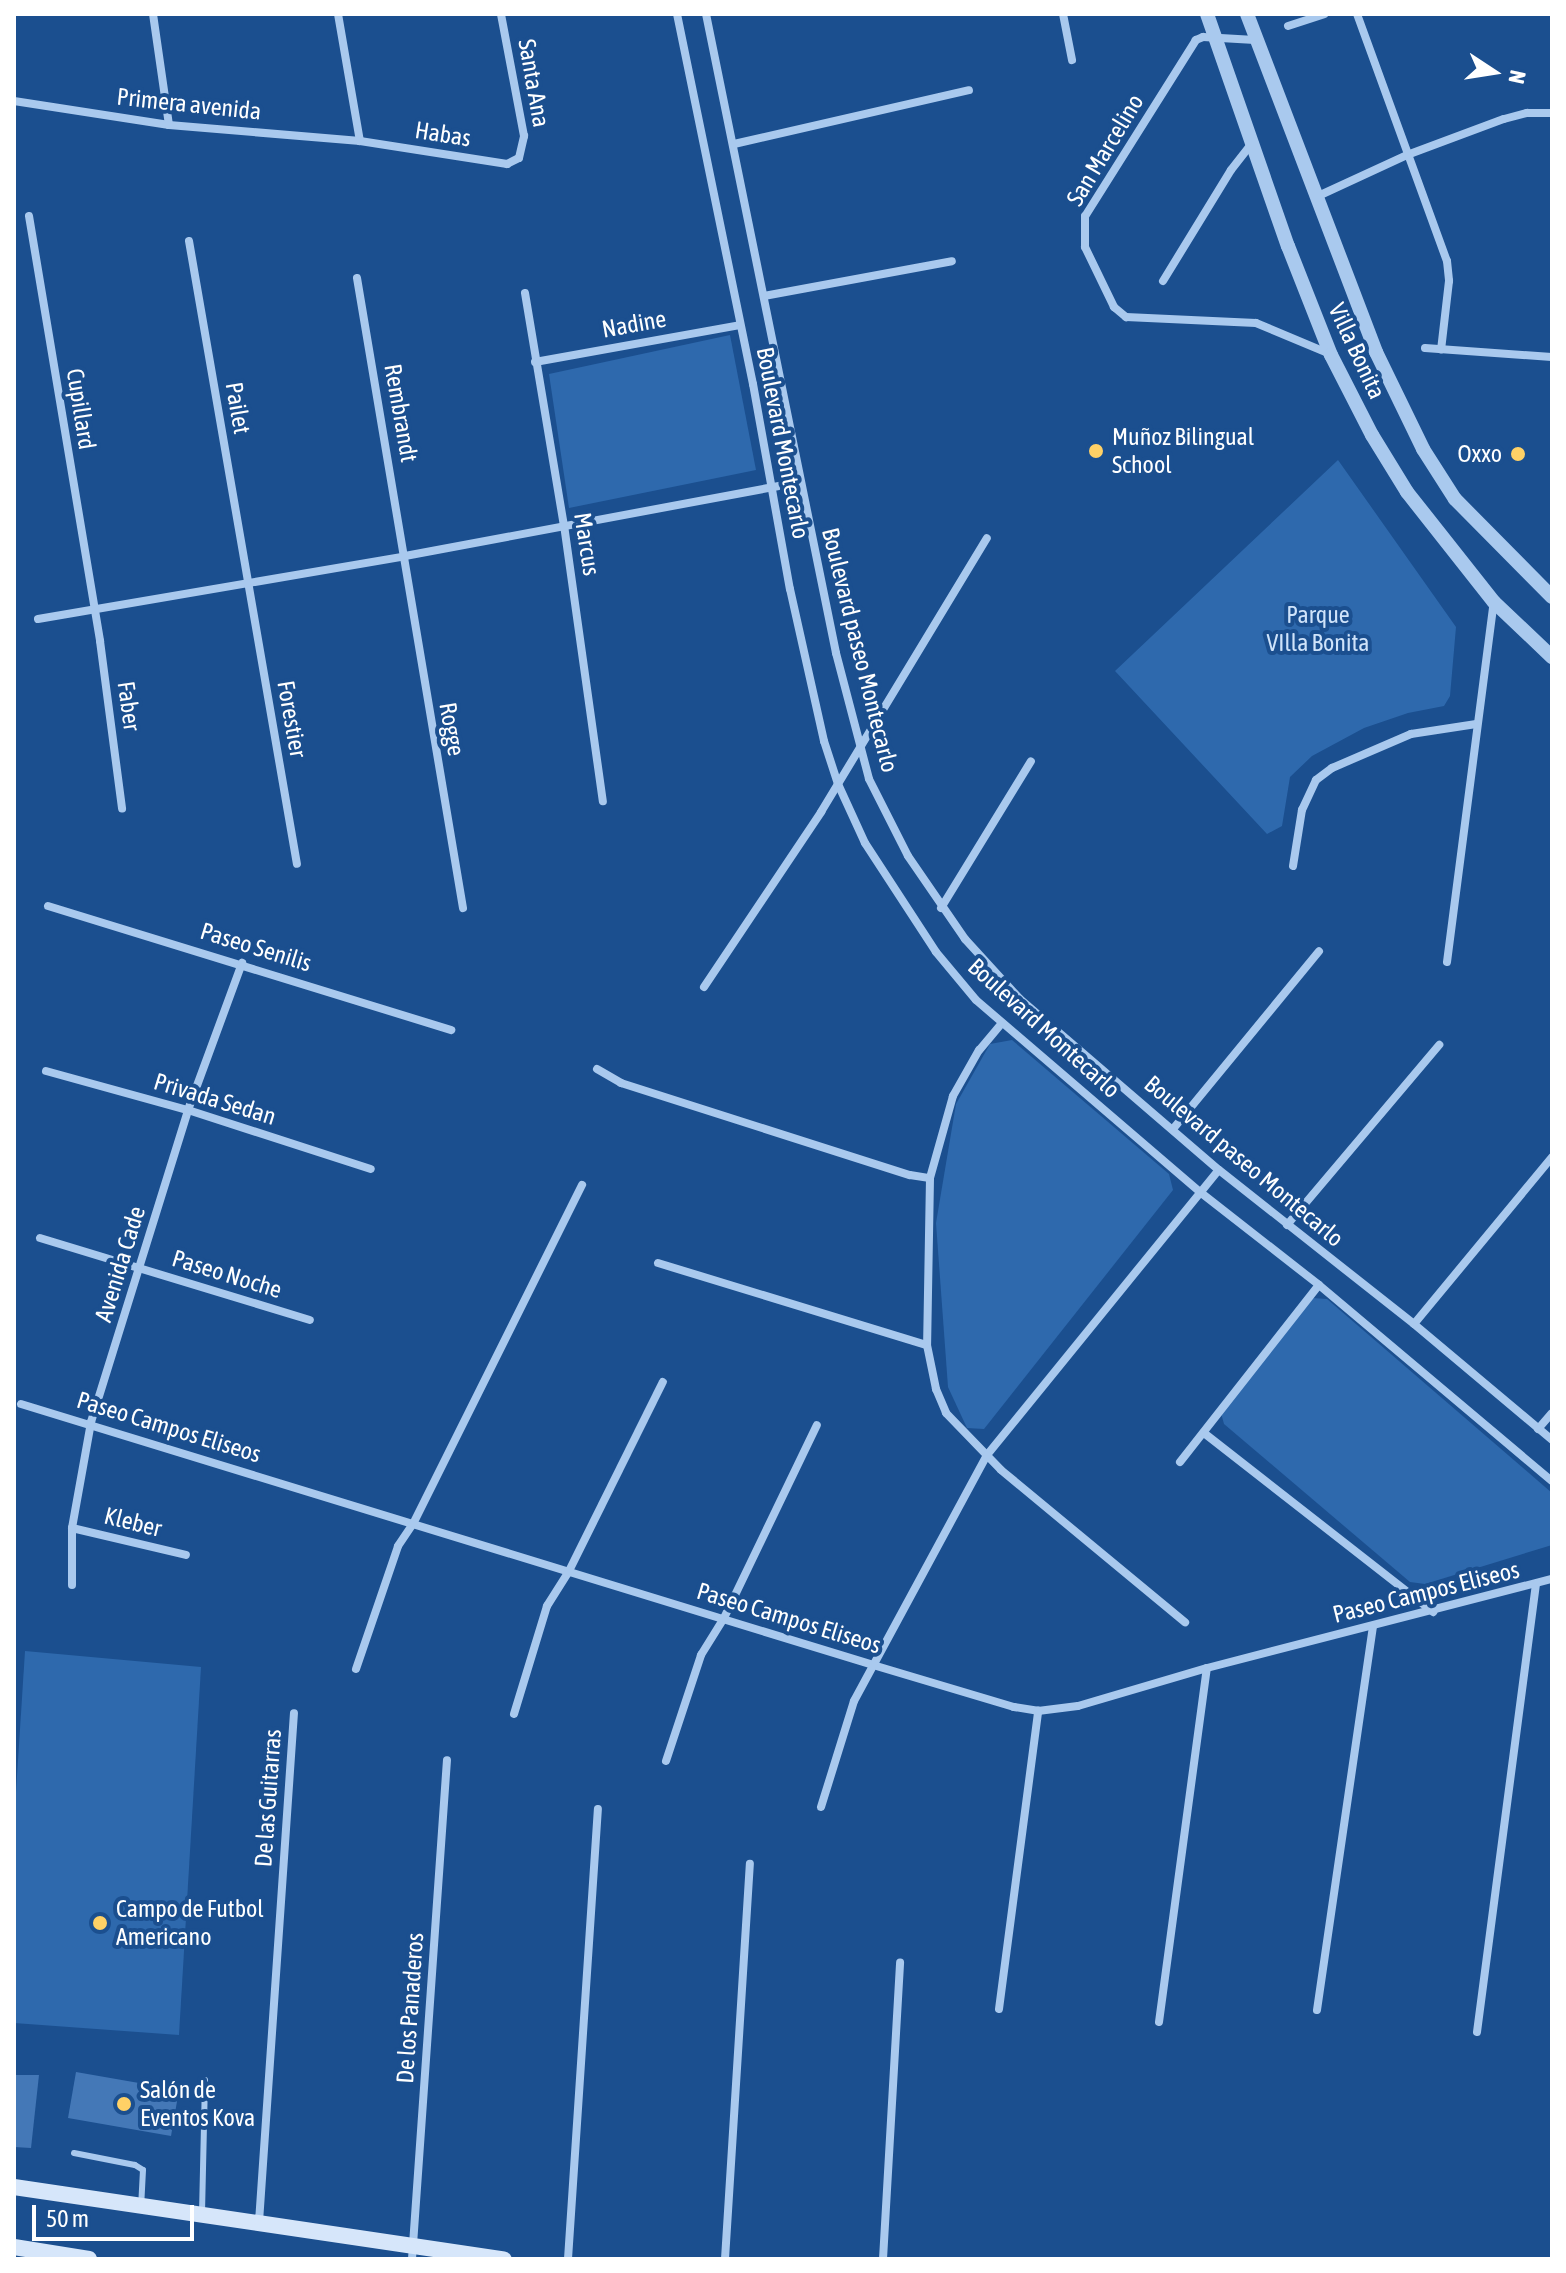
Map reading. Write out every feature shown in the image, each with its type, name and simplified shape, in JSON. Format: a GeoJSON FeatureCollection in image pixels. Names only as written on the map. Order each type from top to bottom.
{"type":"FeatureCollection","features":[{"type":"Feature","properties":{"kind":"main road"},"geometry":{"type":"LineString","coordinates":[[14,2187],[259,2222],[413,2253],[504,2259]]}},
{"type":"Feature","properties":{"kind":"main road"},"geometry":{"type":"LineString","coordinates":[[14,2247],[89,2259]]}},
{"type":"Feature","properties":{"kind":"street"},"geometry":{"type":"LineString","coordinates":[[153,14],[169,125]]}},
{"type":"Feature","properties":{"kind":"street"},"geometry":{"type":"LineString","coordinates":[[338,14],[360,141]]}},
{"type":"Feature","properties":{"kind":"street","name":"Santa Ana"},"geometry":{"type":"LineString","coordinates":[[501,14],[524,136],[519,158]]}},
{"type":"Feature","properties":{"kind":"street","name":"Boulevard Montecarlo"},"geometry":{"type":"LineString","coordinates":[[677,14],[790,589],[824,741],[838,784],[865,843],[936,952],[976,1000],[1200,1192],[1319,1285],[1552,1481]]}},
{"type":"Feature","properties":{"kind":"street","name":"Boulevard paseo Montecarlo"},"geometry":{"type":"LineString","coordinates":[[706,14],[800,482],[860,749],[886,816],[941,908],[1020,999],[1219,1170],[1414,1324],[1552,1440]]}},
{"type":"Feature","properties":{"kind":"street"},"geometry":{"type":"LineString","coordinates":[[1063,14],[1072,60]]}},
{"type":"Feature","properties":{"kind":"street","name":"Villa Bonita"},"geometry":{"type":"LineString","coordinates":[[1207,14],[1288,246],[1331,355],[1372,435],[1407,492],[1494,602],[1551,656]]}},
{"type":"Feature","properties":{"kind":"street","name":"Villa Bonita"},"geometry":{"type":"LineString","coordinates":[[1247,14],[1376,352],[1423,449],[1455,499],[1552,597]]}},
{"type":"Feature","properties":{"kind":"street"},"geometry":{"type":"LineString","coordinates":[[1288,26],[1324,14]]}},
{"type":"Feature","properties":{"kind":"street"},"geometry":{"type":"LineString","coordinates":[[1357,14],[1447,261],[1449,281],[1441,350]]}},
{"type":"Feature","properties":{"kind":"street"},"geometry":{"type":"LineString","coordinates":[[1216,38],[1255,40]]}},
{"type":"Feature","properties":{"kind":"street","name":"San Marcelino"},"geometry":{"type":"LineString","coordinates":[[1216,38],[1196,40],[1085,216],[1085,247],[1114,307],[1126,317],[1256,323],[1331,355]]}},
{"type":"Feature","properties":{"kind":"street"},"geometry":{"type":"LineString","coordinates":[[734,144],[969,90]]}},
{"type":"Feature","properties":{"kind":"street","name":"Primera avenida"},"geometry":{"type":"LineString","coordinates":[[14,101],[169,125],[360,141]]}},
{"type":"Feature","properties":{"kind":"street"},"geometry":{"type":"LineString","coordinates":[[1316,197],[1407,155],[1504,119],[1552,113]]}},
{"type":"Feature","properties":{"kind":"street","name":"Habas"},"geometry":{"type":"LineString","coordinates":[[360,141],[507,164],[519,158]]}},
{"type":"Feature","properties":{"kind":"street"},"geometry":{"type":"LineString","coordinates":[[1163,281],[1231,170],[1253,142]]}},
{"type":"Feature","properties":{"kind":"street","name":"Cupillard"},"geometry":{"type":"LineString","coordinates":[[29,216],[94,608]]}},
{"type":"Feature","properties":{"kind":"street","name":"Pailet"},"geometry":{"type":"LineString","coordinates":[[189,241],[248,581]]}},
{"type":"Feature","properties":{"kind":"street"},"geometry":{"type":"LineString","coordinates":[[764,296],[952,261]]}},
{"type":"Feature","properties":{"kind":"street","name":"Rembrandt"},"geometry":{"type":"LineString","coordinates":[[357,278],[405,556]]}},
{"type":"Feature","properties":{"kind":"street","name":"Marcus"},"geometry":{"type":"LineString","coordinates":[[525,293],[564,525],[603,801]]}},
{"type":"Feature","properties":{"kind":"street","name":"Nadine"},"geometry":{"type":"LineString","coordinates":[[535,362],[740,325]]}},
{"type":"Feature","properties":{"kind":"street"},"geometry":{"type":"LineString","coordinates":[[1425,348],[1552,357]]}},
{"type":"Feature","properties":{"kind":"street"},"geometry":{"type":"LineString","coordinates":[[38,619],[405,556],[800,482]]}},
{"type":"Feature","properties":{"kind":"street"},"geometry":{"type":"LineString","coordinates":[[704,987],[838,784],[987,538]]}},
{"type":"Feature","properties":{"kind":"street","name":"Rogge"},"geometry":{"type":"LineString","coordinates":[[405,556],[463,908]]}},
{"type":"Feature","properties":{"kind":"street","name":"Forestier"},"geometry":{"type":"LineString","coordinates":[[248,581],[297,864]]}},
{"type":"Feature","properties":{"kind":"street"},"geometry":{"type":"LineString","coordinates":[[1447,962],[1486,644],[1494,602]]}},
{"type":"Feature","properties":{"kind":"street","name":"Faber"},"geometry":{"type":"LineString","coordinates":[[94,608],[122,809]]}},
{"type":"Feature","properties":{"kind":"street"},"geometry":{"type":"LineString","coordinates":[[1293,866],[1302,810],[1316,780],[1332,768],[1411,734],[1476,724]]}},
{"type":"Feature","properties":{"kind":"street"},"geometry":{"type":"LineString","coordinates":[[941,908],[1031,761]]}},
{"type":"Feature","properties":{"kind":"street","name":"Paseo Senilis"},"geometry":{"type":"LineString","coordinates":[[48,906],[242,963],[451,1030]]}},
{"type":"Feature","properties":{"kind":"street"},"geometry":{"type":"LineString","coordinates":[[1173,1129],[1319,951]]}},
{"type":"Feature","properties":{"kind":"street","name":"Avenida Cade"},"geometry":{"type":"LineString","coordinates":[[72,1585],[72,1528],[91,1422],[188,1110],[242,963]]}},
{"type":"Feature","properties":{"kind":"street"},"geometry":{"type":"LineString","coordinates":[[1002,1023],[979,1050],[953,1096],[930,1178],[927,1345],[936,1389],[946,1413],[987,1455],[1185,1622]]}},
{"type":"Feature","properties":{"kind":"street"},"geometry":{"type":"LineString","coordinates":[[1287,1225],[1439,1045]]}},
{"type":"Feature","properties":{"kind":"street"},"geometry":{"type":"LineString","coordinates":[[597,1069],[621,1083],[910,1175],[930,1178]]}},
{"type":"Feature","properties":{"kind":"street","name":"Privada Sedan"},"geometry":{"type":"LineString","coordinates":[[46,1071],[188,1110],[371,1169]]}},
{"type":"Feature","properties":{"kind":"street"},"geometry":{"type":"LineString","coordinates":[[1414,1324],[1552,1157]]}},
{"type":"Feature","properties":{"kind":"street"},"geometry":{"type":"LineString","coordinates":[[821,1807],[854,1701],[987,1455],[1219,1170]]}},
{"type":"Feature","properties":{"kind":"street"},"geometry":{"type":"LineString","coordinates":[[356,1669],[398,1546],[413,1524],[582,1185]]}},
{"type":"Feature","properties":{"kind":"street","name":"Paseo Noche"},"geometry":{"type":"LineString","coordinates":[[40,1238],[310,1320]]}},
{"type":"Feature","properties":{"kind":"street"},"geometry":{"type":"LineString","coordinates":[[658,1263],[927,1345]]}},
{"type":"Feature","properties":{"kind":"street"},"geometry":{"type":"LineString","coordinates":[[1180,1462],[1319,1285]]}},
{"type":"Feature","properties":{"kind":"street"},"geometry":{"type":"LineString","coordinates":[[514,1714],[540,1623],[663,1382]]}},
{"type":"Feature","properties":{"kind":"street","name":"Paseo Campos Eliseos"},"geometry":{"type":"LineString","coordinates":[[21,1404],[91,1422],[873,1665],[1014,1707],[1038,1711],[1078,1706],[1207,1668],[1552,1579]]}},
{"type":"Feature","properties":{"kind":"street"},"geometry":{"type":"LineString","coordinates":[[1538,1429],[1552,1413]]}},
{"type":"Feature","properties":{"kind":"street"},"geometry":{"type":"LineString","coordinates":[[666,1761],[701,1655],[724,1618],[817,1425]]}},
{"type":"Feature","properties":{"kind":"street"},"geometry":{"type":"LineString","coordinates":[[1204,1433],[1433,1612]]}},
{"type":"Feature","properties":{"kind":"street","name":"Kleber"},"geometry":{"type":"LineString","coordinates":[[72,1528],[186,1555]]}},
{"type":"Feature","properties":{"kind":"street"},"geometry":{"type":"LineString","coordinates":[[1477,2032],[1536,1584]]}},
{"type":"Feature","properties":{"kind":"street"},"geometry":{"type":"LineString","coordinates":[[1317,2010],[1373,1626]]}},
{"type":"Feature","properties":{"kind":"street"},"geometry":{"type":"LineString","coordinates":[[1159,2022],[1207,1668]]}},
{"type":"Feature","properties":{"kind":"street"},"geometry":{"type":"LineString","coordinates":[[999,2009],[1038,1711]]}},
{"type":"Feature","properties":{"kind":"street","name":"De las Guitarras"},"geometry":{"type":"LineString","coordinates":[[259,2222],[294,1713]]}},
{"type":"Feature","properties":{"kind":"street","name":"De los Panaderos"},"geometry":{"type":"LineString","coordinates":[[413,2253],[447,1760]]}},
{"type":"Feature","properties":{"kind":"street"},"geometry":{"type":"LineString","coordinates":[[568,2259],[598,1809]]}},
{"type":"Feature","properties":{"kind":"street"},"geometry":{"type":"LineString","coordinates":[[725,2259],[750,1864]]}},
{"type":"Feature","properties":{"kind":"street"},"geometry":{"type":"LineString","coordinates":[[883,2259],[900,1962]]}},
{"type":"Feature","properties":{"kind":"lane"},"geometry":{"type":"LineString","coordinates":[[202,2213],[205,2080]]}},
{"type":"Feature","properties":{"kind":"lane"},"geometry":{"type":"LineString","coordinates":[[74,2153],[135,2165],[143,2170],[141,2205]]}},
{"type":"Feature","properties":{"kind":"green space"},"geometry":{"type":"Polygon","coordinates":[[[730,335],[756,470],[569,508],[549,374],[730,335]]]}},
{"type":"Feature","properties":{"kind":"green space","name":"Parque VIlla Bonita"},"geometry":{"type":"Polygon","coordinates":[[[1338,460],[1456,627],[1450,696],[1444,706],[1408,713],[1364,728],[1312,756],[1290,777],[1282,826],[1267,834],[1115,671],[1338,460]]]}},
{"type":"Feature","properties":{"kind":"green space"},"geometry":{"type":"Polygon","coordinates":[[[1012,1040],[1169,1174],[1173,1190],[984,1429],[967,1428],[948,1387],[936,1223],[956,1104],[990,1044],[1012,1040]]]}},
{"type":"Feature","properties":{"kind":"green space"},"geometry":{"type":"Polygon","coordinates":[[[1312,1298],[1327,1299],[1552,1493],[1552,1545],[1425,1584],[1410,1582],[1224,1424],[1221,1413],[1312,1298]]]}},
{"type":"Feature","properties":{"kind":"green space","name":"Campo de Futbol Americano"},"geometry":{"type":"Polygon","coordinates":[[[25,1651],[201,1667],[179,2035],[14,2023],[14,1823],[25,1651]]]}},
{"type":"Feature","properties":{"kind":"building","name":"Salón de Eventos Kova"},"geometry":{"type":"Polygon","coordinates":[[[76,2072],[179,2090],[171,2136],[68,2118],[76,2072]]]}},
{"type":"Feature","properties":{"kind":"building"},"geometry":{"type":"Polygon","coordinates":[[[14,2075],[39,2075],[31,2148],[14,2147],[14,2075]]]}},
{"type":"Feature","properties":{"kind":"place","name":"Muñoz Bilingual School"},"geometry":{"type":"Point","coordinates":[1096,451]}},
{"type":"Feature","properties":{"kind":"place","name":"Oxxo"},"geometry":{"type":"Point","coordinates":[1518,454]}},
{"type":"Feature","properties":{"kind":"place","name":"Campo de Futbol Americano"},"geometry":{"type":"Point","coordinates":[100,1923]}},
{"type":"Feature","properties":{"kind":"place","name":"Salón de Eventos Kova"},"geometry":{"type":"Point","coordinates":[124,2104]}}]}
